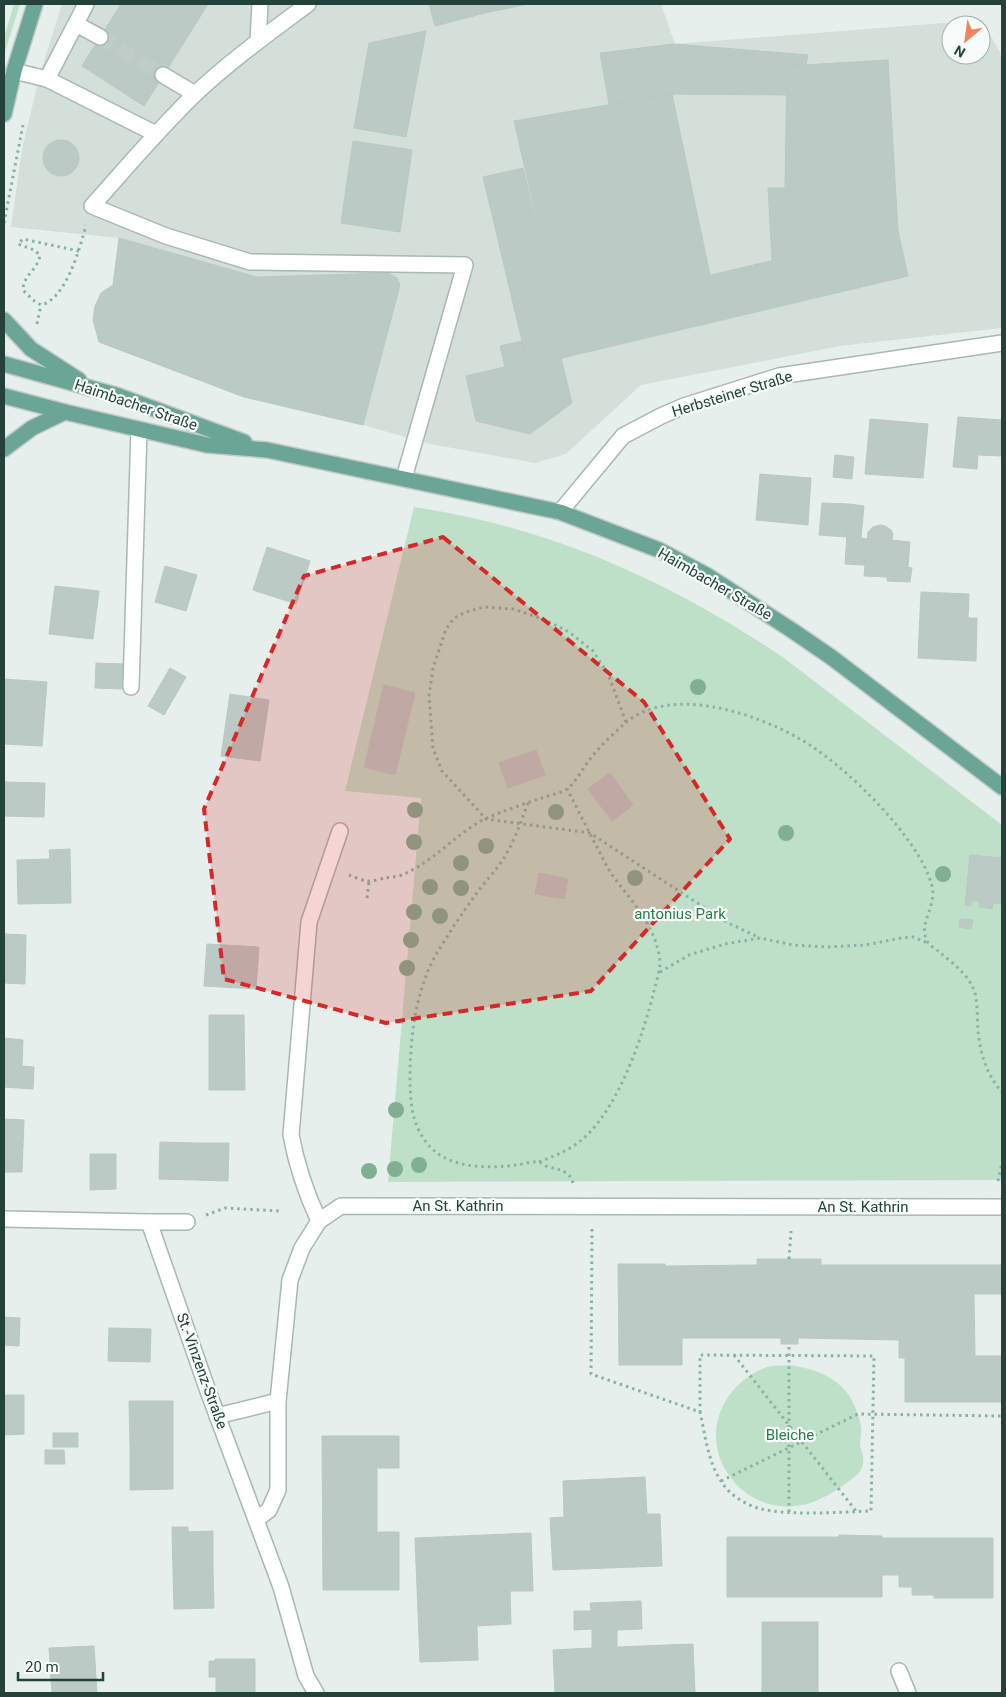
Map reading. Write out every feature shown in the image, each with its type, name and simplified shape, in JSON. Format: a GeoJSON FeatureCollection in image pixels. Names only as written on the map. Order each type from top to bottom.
{"type":"FeatureCollection","features":[{"type":"Feature","properties":{"kind":"main road"},"geometry":{"type":"LineString","coordinates":[[4,114],[14,71],[34,4]]}},
{"type":"Feature","properties":{"kind":"main road"},"geometry":{"type":"LineString","coordinates":[[4,320],[32,348],[93,388]]}},
{"type":"Feature","properties":{"kind":"main road","name":"Haimbacher Straße"},"geometry":{"type":"LineString","coordinates":[[4,364],[93,388],[143,404],[267,450]]}},
{"type":"Feature","properties":{"kind":"main road","name":"Haimbacher Straße"},"geometry":{"type":"LineString","coordinates":[[4,396],[139,430],[207,444],[267,450],[560,512],[659,550],[716,581],[793,631],[1002,787]]}},
{"type":"Feature","properties":{"kind":"main road"},"geometry":{"type":"LineString","coordinates":[[4,449],[32,428],[65,412]]}},
{"type":"Feature","properties":{"kind":"street"},"geometry":{"type":"LineString","coordinates":[[47,79],[86,4]]}},
{"type":"Feature","properties":{"kind":"street"},"geometry":{"type":"LineString","coordinates":[[258,41],[260,4]]}},
{"type":"Feature","properties":{"kind":"street"},"geometry":{"type":"LineString","coordinates":[[308,4],[258,41],[195,94],[156,134],[92,206],[166,236],[250,262],[465,265],[404,478]]}},
{"type":"Feature","properties":{"kind":"street"},"geometry":{"type":"LineString","coordinates":[[76,24],[100,38]]}},
{"type":"Feature","properties":{"kind":"street"},"geometry":{"type":"LineString","coordinates":[[14,71],[47,79],[156,134]]}},
{"type":"Feature","properties":{"kind":"street"},"geometry":{"type":"LineString","coordinates":[[163,75],[195,94]]}},
{"type":"Feature","properties":{"kind":"street","name":"Herbsteiner Straße"},"geometry":{"type":"LineString","coordinates":[[560,512],[623,436],[684,406],[779,376],[1002,343]]}},
{"type":"Feature","properties":{"kind":"street"},"geometry":{"type":"LineString","coordinates":[[130,687],[139,430]]}},
{"type":"Feature","properties":{"kind":"street"},"geometry":{"type":"LineString","coordinates":[[257,1519],[269,1510],[278,1490],[278,1401],[290,1280],[302,1248],[319,1221],[296,1164],[291,1135],[309,922],[340,831]]}},
{"type":"Feature","properties":{"kind":"street","name":"An St. Kathrin"},"geometry":{"type":"LineString","coordinates":[[319,1221],[342,1206],[1002,1207]]}},
{"type":"Feature","properties":{"kind":"street"},"geometry":{"type":"LineString","coordinates":[[4,1219],[187,1222]]}},
{"type":"Feature","properties":{"kind":"street","name":"St.-Vinzenz-Straße"},"geometry":{"type":"LineString","coordinates":[[149,1222],[217,1416],[281,1587],[306,1676],[316,1693]]}},
{"type":"Feature","properties":{"kind":"street"},"geometry":{"type":"LineString","coordinates":[[217,1416],[278,1401]]}},
{"type":"Feature","properties":{"kind":"street"},"geometry":{"type":"LineString","coordinates":[[899,1671],[908,1693]]}},
{"type":"Feature","properties":{"kind":"path"},"geometry":{"type":"LineString","coordinates":[[79,251],[22,239],[18,244],[34,250],[40,255],[36,267],[23,284],[23,290],[32,300],[41,305],[47,303],[61,289],[79,251],[92,206]]}},
{"type":"Feature","properties":{"kind":"path"},"geometry":{"type":"LineString","coordinates":[[37,322],[41,305]]}},
{"type":"Feature","properties":{"kind":"path"},"geometry":{"type":"LineString","coordinates":[[626,722],[608,674],[593,651],[570,632],[543,619],[513,609],[484,607],[466,612],[454,618],[446,629],[433,668],[429,696],[433,749],[442,772],[486,819],[590,833],[728,923],[760,938],[793,945],[827,947],[866,945],[913,937],[928,943],[960,969],[971,985],[977,1002],[978,1034],[982,1054],[989,1074],[1002,1092]]}},
{"type":"Feature","properties":{"kind":"path"},"geometry":{"type":"LineString","coordinates":[[327,868],[369,882],[403,875],[428,861],[470,828],[486,819],[528,802],[568,789],[592,756],[626,722],[641,713],[656,707],[670,705],[699,705],[744,715],[775,726],[813,746],[855,782],[892,818],[911,843],[927,871],[933,897],[924,931],[928,943]]}},
{"type":"Feature","properties":{"kind":"path"},"geometry":{"type":"LineString","coordinates":[[528,802],[507,853],[480,888],[433,961],[414,1022],[410,1094],[413,1115],[428,1146],[436,1154],[457,1163],[481,1166],[539,1162],[568,1151],[578,1143],[588,1134],[606,1110],[625,1075],[641,1036],[651,1004],[659,972],[660,955],[651,929],[633,900],[612,876],[568,789]]}},
{"type":"Feature","properties":{"kind":"path"},"geometry":{"type":"LineString","coordinates":[[367,898],[369,882]]}},
{"type":"Feature","properties":{"kind":"path"},"geometry":{"type":"LineString","coordinates":[[659,972],[689,955],[725,944],[760,938]]}},
{"type":"Feature","properties":{"kind":"path"},"geometry":{"type":"LineString","coordinates":[[539,1162],[567,1173],[573,1183]]}},
{"type":"Feature","properties":{"kind":"path"},"geometry":{"type":"LineString","coordinates":[[998,1181],[1002,1163]]}},
{"type":"Feature","properties":{"kind":"path"},"geometry":{"type":"LineString","coordinates":[[225,1208],[279,1211]]}},
{"type":"Feature","properties":{"kind":"path"},"geometry":{"type":"LineString","coordinates":[[592,1229],[591,1374],[700,1412]]}},
{"type":"Feature","properties":{"kind":"path"},"geometry":{"type":"LineString","coordinates":[[788,1259],[791,1231]]}},
{"type":"Feature","properties":{"kind":"path"},"geometry":{"type":"LineString","coordinates":[[789,1344],[789,1512]]}},
{"type":"Feature","properties":{"kind":"path"},"geometry":{"type":"LineString","coordinates":[[700,1355],[734,1355],[874,1356],[872,1512],[789,1512],[760,1509],[738,1499],[721,1482],[711,1459],[700,1412],[700,1355]]}},
{"type":"Feature","properties":{"kind":"path"},"geometry":{"type":"LineString","coordinates":[[734,1355],[856,1512]]}},
{"type":"Feature","properties":{"kind":"path"},"geometry":{"type":"LineString","coordinates":[[721,1482],[858,1414],[873,1416],[1002,1416]]}},
{"type":"Feature","properties":{"kind":"highlighted area"},"geometry":{"type":"Polygon","coordinates":[[[443,537],[644,702],[730,839],[591,991],[386,1023],[224,979],[204,809],[304,576],[443,537]]]}},
{"type":"Feature","properties":{"kind":"shaded area"},"geometry":{"type":"Polygon","coordinates":[[[62,4],[661,4],[675,44],[941,23],[941,65],[991,65],[991,36],[1002,56],[1002,328],[840,346],[641,385],[566,454],[535,463],[430,444],[363,425],[244,397],[99,342],[93,320],[95,306],[101,293],[113,285],[119,238],[11,227],[22,149],[40,74],[62,4]]]}},
{"type":"Feature","properties":{"kind":"green space"},"geometry":{"type":"Polygon","coordinates":[[[14,4],[20,4],[4,55],[4,38],[14,4]]]}},
{"type":"Feature","properties":{"kind":"green space","name":"antonius Park"},"geometry":{"type":"Polygon","coordinates":[[[414,507],[464,516],[513,528],[561,544],[653,582],[698,605],[784,658],[1002,825],[1002,1180],[388,1182],[421,798],[345,791],[414,507]]]}},
{"type":"Feature","properties":{"kind":"green space","name":"Bleiche"},"geometry":{"type":"Polygon","coordinates":[[[790,1365],[816,1371],[827,1376],[845,1390],[852,1400],[861,1426],[860,1445],[863,1462],[861,1470],[855,1476],[826,1496],[807,1504],[783,1506],[762,1501],[743,1491],[729,1475],[719,1456],[716,1436],[720,1414],[731,1393],[738,1385],[752,1374],[767,1367],[790,1365]]]}},
{"type":"Feature","properties":{"kind":"building"},"geometry":{"type":"Polygon","coordinates":[[[121,4],[208,4],[144,106],[82,66],[121,4]]]}},
{"type":"Feature","properties":{"kind":"building"},"geometry":{"type":"Polygon","coordinates":[[[429,4],[482,4],[485,13],[435,26],[429,4]]]}},
{"type":"Feature","properties":{"kind":"building"},"geometry":{"type":"Polygon","coordinates":[[[482,4],[528,4],[485,13],[482,4]]]}},
{"type":"Feature","properties":{"kind":"building"},"geometry":{"type":"Polygon","coordinates":[[[426,31],[406,137],[354,128],[369,43],[426,31]]]}},
{"type":"Feature","properties":{"kind":"building"},"geometry":{"type":"Polygon","coordinates":[[[674,44],[808,55],[806,65],[787,66],[787,95],[672,94],[609,104],[600,53],[674,44]]]}},
{"type":"Feature","properties":{"kind":"building"},"geometry":{"type":"Polygon","coordinates":[[[888,60],[898,231],[772,261],[768,188],[785,188],[787,66],[888,60]]]}},
{"type":"Feature","properties":{"kind":"building"},"geometry":{"type":"Polygon","coordinates":[[[672,94],[710,275],[558,311],[514,121],[672,94]]]}},
{"type":"Feature","properties":{"kind":"building"},"geometry":{"type":"Polygon","coordinates":[[[61,140],[68,141],[74,145],[78,151],[78,165],[74,171],[68,175],[61,176],[54,175],[48,171],[44,165],[43,158],[44,151],[48,145],[54,141],[61,140]]]}},
{"type":"Feature","properties":{"kind":"building"},"geometry":{"type":"Polygon","coordinates":[[[353,141],[412,150],[400,232],[341,223],[353,141]]]}},
{"type":"Feature","properties":{"kind":"building"},"geometry":{"type":"Polygon","coordinates":[[[523,168],[558,311],[898,231],[908,276],[528,366],[483,177],[523,168]]]}},
{"type":"Feature","properties":{"kind":"building"},"geometry":{"type":"Polygon","coordinates":[[[119,238],[257,277],[388,273],[397,278],[400,285],[363,425],[244,397],[99,342],[93,320],[95,306],[101,293],[113,285],[119,238]]]}},
{"type":"Feature","properties":{"kind":"building"},"geometry":{"type":"Polygon","coordinates":[[[522,341],[528,366],[561,358],[572,403],[530,434],[476,421],[466,376],[505,367],[500,346],[522,341]]]}},
{"type":"Feature","properties":{"kind":"building"},"geometry":{"type":"Polygon","coordinates":[[[958,417],[1002,420],[1002,456],[978,455],[977,469],[953,467],[958,417]]]}},
{"type":"Feature","properties":{"kind":"building"},"geometry":{"type":"Polygon","coordinates":[[[870,419],[928,424],[923,478],[865,474],[870,419]]]}},
{"type":"Feature","properties":{"kind":"building"},"geometry":{"type":"Polygon","coordinates":[[[835,455],[854,457],[852,479],[833,477],[835,455]]]}},
{"type":"Feature","properties":{"kind":"building"},"geometry":{"type":"Polygon","coordinates":[[[760,474],[811,478],[808,525],[756,520],[760,474]]]}},
{"type":"Feature","properties":{"kind":"building"},"geometry":{"type":"Polygon","coordinates":[[[822,503],[849,504],[847,537],[819,535],[822,503]]]}},
{"type":"Feature","properties":{"kind":"building"},"geometry":{"type":"Polygon","coordinates":[[[849,504],[864,506],[861,538],[868,539],[865,565],[845,564],[849,504]]]}},
{"type":"Feature","properties":{"kind":"building"},"geometry":{"type":"Polygon","coordinates":[[[880,525],[891,530],[893,534],[892,540],[910,542],[908,567],[912,568],[910,582],[887,581],[887,577],[864,576],[868,532],[873,527],[880,525]]]}},
{"type":"Feature","properties":{"kind":"building"},"geometry":{"type":"Polygon","coordinates":[[[267,547],[310,561],[296,604],[253,590],[267,547]]]}},
{"type":"Feature","properties":{"kind":"building"},"geometry":{"type":"Polygon","coordinates":[[[165,566],[197,575],[186,611],[155,602],[165,566]]]}},
{"type":"Feature","properties":{"kind":"building"},"geometry":{"type":"Polygon","coordinates":[[[55,586],[99,591],[93,639],[49,634],[55,586]]]}},
{"type":"Feature","properties":{"kind":"building"},"geometry":{"type":"Polygon","coordinates":[[[921,592],[969,594],[968,618],[977,618],[976,661],[918,658],[921,592]]]}},
{"type":"Feature","properties":{"kind":"building"},"geometry":{"type":"Polygon","coordinates":[[[96,663],[124,664],[123,689],[95,688],[96,663]]]}},
{"type":"Feature","properties":{"kind":"building"},"geometry":{"type":"Polygon","coordinates":[[[170,668],[186,677],[164,715],[148,706],[170,668]]]}},
{"type":"Feature","properties":{"kind":"building"},"geometry":{"type":"Polygon","coordinates":[[[4,679],[47,682],[42,746],[4,744],[4,679]]]}},
{"type":"Feature","properties":{"kind":"building"},"geometry":{"type":"Polygon","coordinates":[[[384,685],[415,693],[395,775],[364,767],[384,685]]]}},
{"type":"Feature","properties":{"kind":"building"},"geometry":{"type":"Polygon","coordinates":[[[230,694],[269,700],[260,761],[221,756],[230,694]]]}},
{"type":"Feature","properties":{"kind":"building"},"geometry":{"type":"Polygon","coordinates":[[[536,750],[545,775],[508,788],[499,763],[536,750]]]}},
{"type":"Feature","properties":{"kind":"building"},"geometry":{"type":"Polygon","coordinates":[[[610,773],[633,805],[612,821],[588,789],[610,773]]]}},
{"type":"Feature","properties":{"kind":"building"},"geometry":{"type":"Polygon","coordinates":[[[4,782],[45,783],[44,817],[4,816],[4,782]]]}},
{"type":"Feature","properties":{"kind":"building"},"geometry":{"type":"Polygon","coordinates":[[[70,849],[71,903],[18,904],[17,860],[50,859],[49,850],[70,849]]]}},
{"type":"Feature","properties":{"kind":"building"},"geometry":{"type":"Polygon","coordinates":[[[970,855],[1002,858],[1002,904],[993,903],[992,909],[979,907],[979,901],[971,901],[971,906],[965,905],[970,855]]]}},
{"type":"Feature","properties":{"kind":"building"},"geometry":{"type":"Polygon","coordinates":[[[539,873],[568,879],[564,899],[535,894],[539,873]]]}},
{"type":"Feature","properties":{"kind":"building"},"geometry":{"type":"Polygon","coordinates":[[[960,919],[973,920],[971,929],[959,927],[960,919]]]}},
{"type":"Feature","properties":{"kind":"building"},"geometry":{"type":"Polygon","coordinates":[[[4,934],[26,935],[25,984],[4,983],[4,934]]]}},
{"type":"Feature","properties":{"kind":"building"},"geometry":{"type":"Polygon","coordinates":[[[207,944],[259,947],[256,989],[204,986],[207,944]]]}},
{"type":"Feature","properties":{"kind":"building"},"geometry":{"type":"Polygon","coordinates":[[[209,1015],[244,1015],[245,1090],[209,1090],[209,1015]]]}},
{"type":"Feature","properties":{"kind":"building"},"geometry":{"type":"Polygon","coordinates":[[[4,1038],[23,1040],[22,1066],[34,1067],[33,1089],[4,1087],[4,1038]]]}},
{"type":"Feature","properties":{"kind":"building"},"geometry":{"type":"Polygon","coordinates":[[[4,1119],[24,1120],[22,1172],[4,1172],[4,1119]]]}},
{"type":"Feature","properties":{"kind":"building"},"geometry":{"type":"Polygon","coordinates":[[[160,1142],[196,1143],[196,1180],[159,1179],[160,1142]]]}},
{"type":"Feature","properties":{"kind":"building"},"geometry":{"type":"Polygon","coordinates":[[[196,1143],[229,1143],[228,1181],[196,1180],[196,1143]]]}},
{"type":"Feature","properties":{"kind":"building"},"geometry":{"type":"Polygon","coordinates":[[[90,1154],[116,1154],[116,1189],[90,1190],[90,1154]]]}},
{"type":"Feature","properties":{"kind":"building"},"geometry":{"type":"Polygon","coordinates":[[[757,1259],[821,1259],[821,1265],[1002,1265],[1002,1294],[974,1294],[975,1356],[1002,1356],[1002,1402],[905,1402],[905,1358],[899,1358],[899,1340],[798,1338],[798,1344],[781,1344],[781,1338],[682,1338],[682,1365],[619,1365],[618,1264],[665,1264],[665,1266],[757,1265],[757,1259]]]}},
{"type":"Feature","properties":{"kind":"building"},"geometry":{"type":"Polygon","coordinates":[[[4,1317],[20,1318],[19,1346],[4,1345],[4,1317]]]}},
{"type":"Feature","properties":{"kind":"building"},"geometry":{"type":"Polygon","coordinates":[[[109,1328],[151,1329],[150,1362],[108,1361],[109,1328]]]}},
{"type":"Feature","properties":{"kind":"building"},"geometry":{"type":"Polygon","coordinates":[[[4,1395],[24,1395],[24,1434],[4,1435],[4,1395]]]}},
{"type":"Feature","properties":{"kind":"building"},"geometry":{"type":"Polygon","coordinates":[[[129,1401],[173,1401],[173,1447],[130,1447],[129,1401]]]}},
{"type":"Feature","properties":{"kind":"building"},"geometry":{"type":"Polygon","coordinates":[[[53,1433],[78,1433],[78,1447],[53,1447],[53,1433]]]}},
{"type":"Feature","properties":{"kind":"building"},"geometry":{"type":"Polygon","coordinates":[[[322,1436],[399,1436],[399,1468],[377,1468],[377,1532],[399,1532],[399,1590],[323,1590],[322,1436]]]}},
{"type":"Feature","properties":{"kind":"building"},"geometry":{"type":"Polygon","coordinates":[[[130,1447],[173,1447],[173,1489],[130,1490],[130,1447]]]}},
{"type":"Feature","properties":{"kind":"building"},"geometry":{"type":"Polygon","coordinates":[[[45,1450],[64,1450],[65,1464],[45,1464],[45,1450]]]}},
{"type":"Feature","properties":{"kind":"building"},"geometry":{"type":"Polygon","coordinates":[[[645,1477],[647,1514],[660,1514],[662,1566],[553,1570],[550,1518],[564,1517],[563,1481],[645,1477]]]}},
{"type":"Feature","properties":{"kind":"building"},"geometry":{"type":"Polygon","coordinates":[[[172,1527],[188,1527],[188,1532],[213,1531],[213,1570],[173,1571],[172,1527]]]}},
{"type":"Feature","properties":{"kind":"building"},"geometry":{"type":"Polygon","coordinates":[[[531,1533],[533,1591],[510,1591],[511,1624],[477,1626],[478,1660],[420,1662],[415,1538],[531,1533]]]}},
{"type":"Feature","properties":{"kind":"building"},"geometry":{"type":"Polygon","coordinates":[[[839,1535],[882,1536],[882,1538],[993,1538],[993,1598],[934,1598],[934,1595],[912,1595],[912,1587],[899,1587],[899,1575],[882,1575],[882,1597],[727,1597],[727,1537],[839,1537],[839,1535]]]}},
{"type":"Feature","properties":{"kind":"building"},"geometry":{"type":"Polygon","coordinates":[[[213,1570],[214,1608],[174,1609],[173,1571],[213,1570]]]}},
{"type":"Feature","properties":{"kind":"building"},"geometry":{"type":"Polygon","coordinates":[[[641,1601],[642,1629],[617,1630],[617,1647],[693,1644],[695,1693],[555,1693],[553,1650],[592,1648],[592,1629],[574,1630],[574,1611],[591,1611],[590,1603],[641,1601]]]}},
{"type":"Feature","properties":{"kind":"building"},"geometry":{"type":"Polygon","coordinates":[[[762,1622],[818,1622],[818,1693],[762,1693],[762,1622]]]}},
{"type":"Feature","properties":{"kind":"building"},"geometry":{"type":"Polygon","coordinates":[[[94,1646],[97,1693],[52,1693],[49,1648],[94,1646]]]}},
{"type":"Feature","properties":{"kind":"building"},"geometry":{"type":"Polygon","coordinates":[[[215,1659],[255,1659],[255,1693],[216,1693],[216,1677],[209,1677],[209,1661],[215,1661],[215,1659]]]}},
{"type":"Feature","properties":{"kind":"tunnel"},"geometry":{"type":"LineString","coordinates":[[100,37],[163,75]]}}]}
